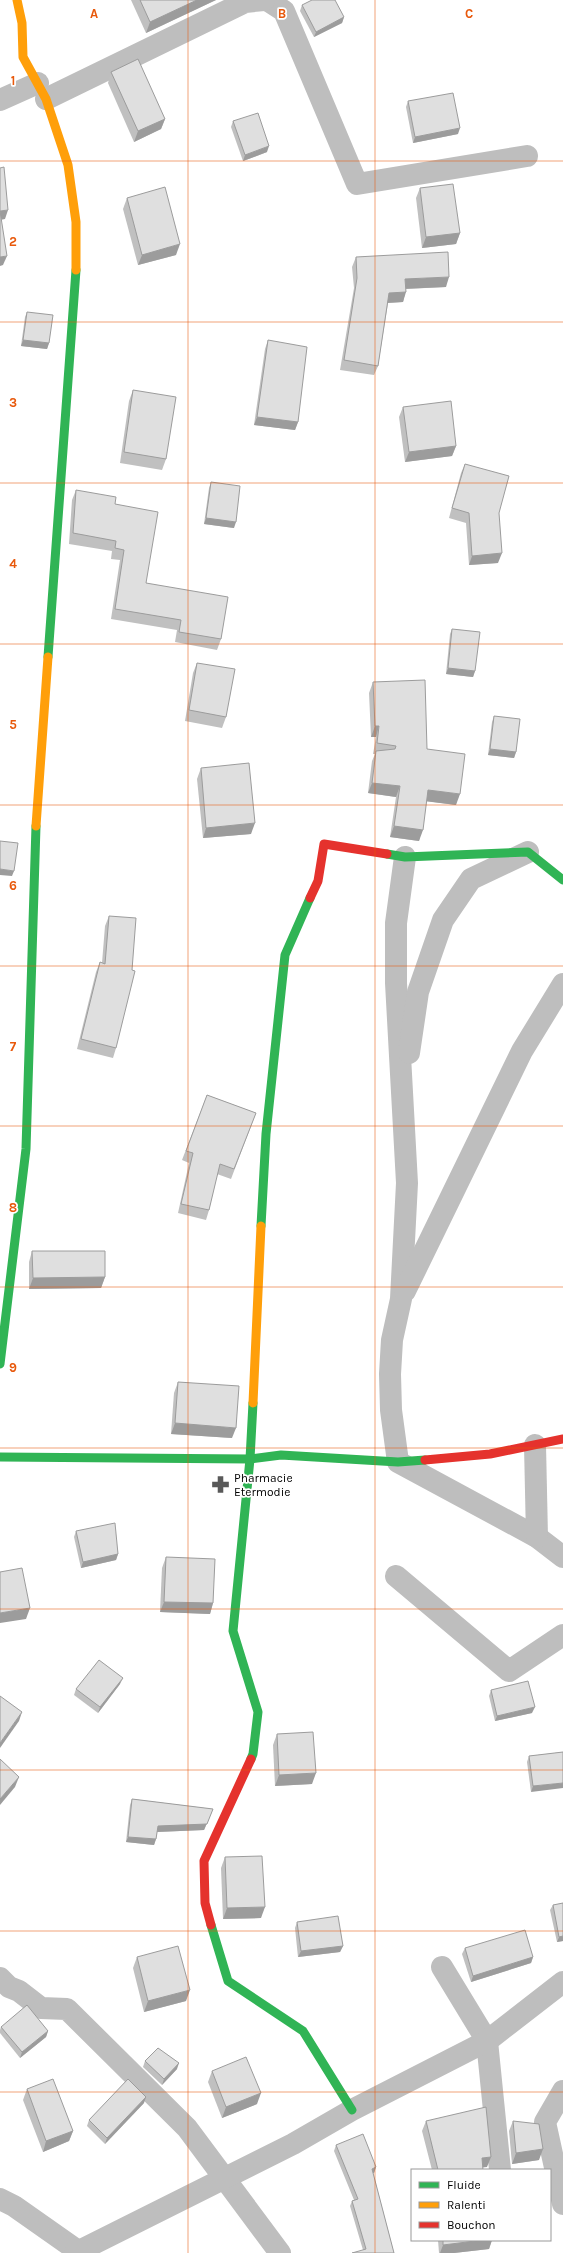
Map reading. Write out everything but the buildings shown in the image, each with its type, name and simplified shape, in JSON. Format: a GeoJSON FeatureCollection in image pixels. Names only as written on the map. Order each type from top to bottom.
{"type":"FeatureCollection","features":[{"type":"Feature","properties":{"kind":"street"},"geometry":{"type":"LineString","coordinates":[[0,1364],[26,1149],[35,845],[76,266],[76,222],[68,165],[42,91],[23,57],[22,23],[18,0]]}},
{"type":"Feature","properties":{"kind":"street"},"geometry":{"type":"LineString","coordinates":[[0,100],[42,91],[245,2],[264,0]]}},
{"type":"Feature","properties":{"kind":"street"},"geometry":{"type":"LineString","coordinates":[[267,0],[284,11],[357,184],[527,156]]}},
{"type":"Feature","properties":{"kind":"street"},"geometry":{"type":"LineString","coordinates":[[352,2110],[303,2031],[228,1981],[205,1903],[204,1861],[253,1754],[258,1712],[233,1631],[250,1458],[266,1134],[285,954],[318,881],[324,844],[405,857],[528,852],[563,880]]}},
{"type":"Feature","properties":{"kind":"street"},"geometry":{"type":"LineString","coordinates":[[403,1100],[418,992],[443,920],[471,879],[528,852]]}},
{"type":"Feature","properties":{"kind":"street"},"geometry":{"type":"LineString","coordinates":[[398,1462],[391,1410],[390,1374],[392,1340],[401,1299],[407,1183],[396,983],[396,930],[405,857]]}},
{"type":"Feature","properties":{"kind":"street"},"geometry":{"type":"LineString","coordinates":[[401,1299],[522,1051],[563,984]]}},
{"type":"Feature","properties":{"kind":"street"},"geometry":{"type":"LineString","coordinates":[[0,1457],[250,1458],[281,1455],[398,1462],[490,1454],[563,1439]]}},
{"type":"Feature","properties":{"kind":"street"},"geometry":{"type":"LineString","coordinates":[[535,1445],[537,1536]]}},
{"type":"Feature","properties":{"kind":"street"},"geometry":{"type":"LineString","coordinates":[[398,1462],[537,1536],[563,1557]]}},
{"type":"Feature","properties":{"kind":"street"},"geometry":{"type":"LineString","coordinates":[[396,1576],[509,1670],[563,1635]]}},
{"type":"Feature","properties":{"kind":"street"},"geometry":{"type":"LineString","coordinates":[[442,1967],[487,2041],[500,2169]]}},
{"type":"Feature","properties":{"kind":"street"},"geometry":{"type":"LineString","coordinates":[[0,1978],[9,1987],[19,1991],[41,2008],[67,2009],[187,2128],[280,2253]]}},
{"type":"Feature","properties":{"kind":"street"},"geometry":{"type":"LineString","coordinates":[[0,2199],[14,2206],[77,2252],[294,2144],[352,2110],[487,2041],[563,1982]]}},
{"type":"Feature","properties":{"kind":"street"},"geometry":{"type":"LineString","coordinates":[[563,2091],[545,2122],[563,2204]]}},
{"type":"Feature","properties":{"kind":"street"},"geometry":{"type":"LineString","coordinates":[[551,2212],[563,2213]]}},
{"type":"Feature","properties":{"kind":"traffic: fast"},"geometry":{"type":"LineString","coordinates":[[48,657],[76,270]]}},
{"type":"Feature","properties":{"kind":"traffic: fast"},"geometry":{"type":"LineString","coordinates":[[0,1364],[26,1149],[36,826]]}},
{"type":"Feature","properties":{"kind":"traffic: fast"},"geometry":{"type":"LineString","coordinates":[[387,854],[405,857],[528,852],[563,880]]}},
{"type":"Feature","properties":{"kind":"traffic: fast"},"geometry":{"type":"LineString","coordinates":[[261,1226],[266,1134],[285,955],[310,898]]}},
{"type":"Feature","properties":{"kind":"traffic: fast"},"geometry":{"type":"LineString","coordinates":[[251,1759],[253,1754],[258,1712],[233,1631],[250,1459],[253,1403]]}},
{"type":"Feature","properties":{"kind":"traffic: fast"},"geometry":{"type":"LineString","coordinates":[[0,1457],[250,1459],[281,1455],[398,1462],[425,1460]]}},
{"type":"Feature","properties":{"kind":"traffic: fast"},"geometry":{"type":"LineString","coordinates":[[211,1925],[228,1981],[303,2031],[352,2110]]}},
{"type":"Feature","properties":{"kind":"traffic: slow"},"geometry":{"type":"LineString","coordinates":[[17,0],[22,23],[23,57],[46,99],[68,165],[76,222],[76,270]]}},
{"type":"Feature","properties":{"kind":"traffic: slow"},"geometry":{"type":"LineString","coordinates":[[36,826],[48,657]]}},
{"type":"Feature","properties":{"kind":"traffic: slow"},"geometry":{"type":"LineString","coordinates":[[253,1403],[261,1226]]}},
{"type":"Feature","properties":{"kind":"traffic: jam"},"geometry":{"type":"LineString","coordinates":[[310,898],[318,881],[324,844],[387,854]]}},
{"type":"Feature","properties":{"kind":"traffic: jam"},"geometry":{"type":"LineString","coordinates":[[425,1460],[490,1454],[563,1439]]}},
{"type":"Feature","properties":{"kind":"traffic: jam"},"geometry":{"type":"LineString","coordinates":[[211,1925],[205,1903],[204,1861],[251,1759]]}},
{"type":"Feature","properties":{"kind":"place","name":"Pharmacie Etermodie"},"geometry":{"type":"Point","coordinates":[221,1485]}}]}
